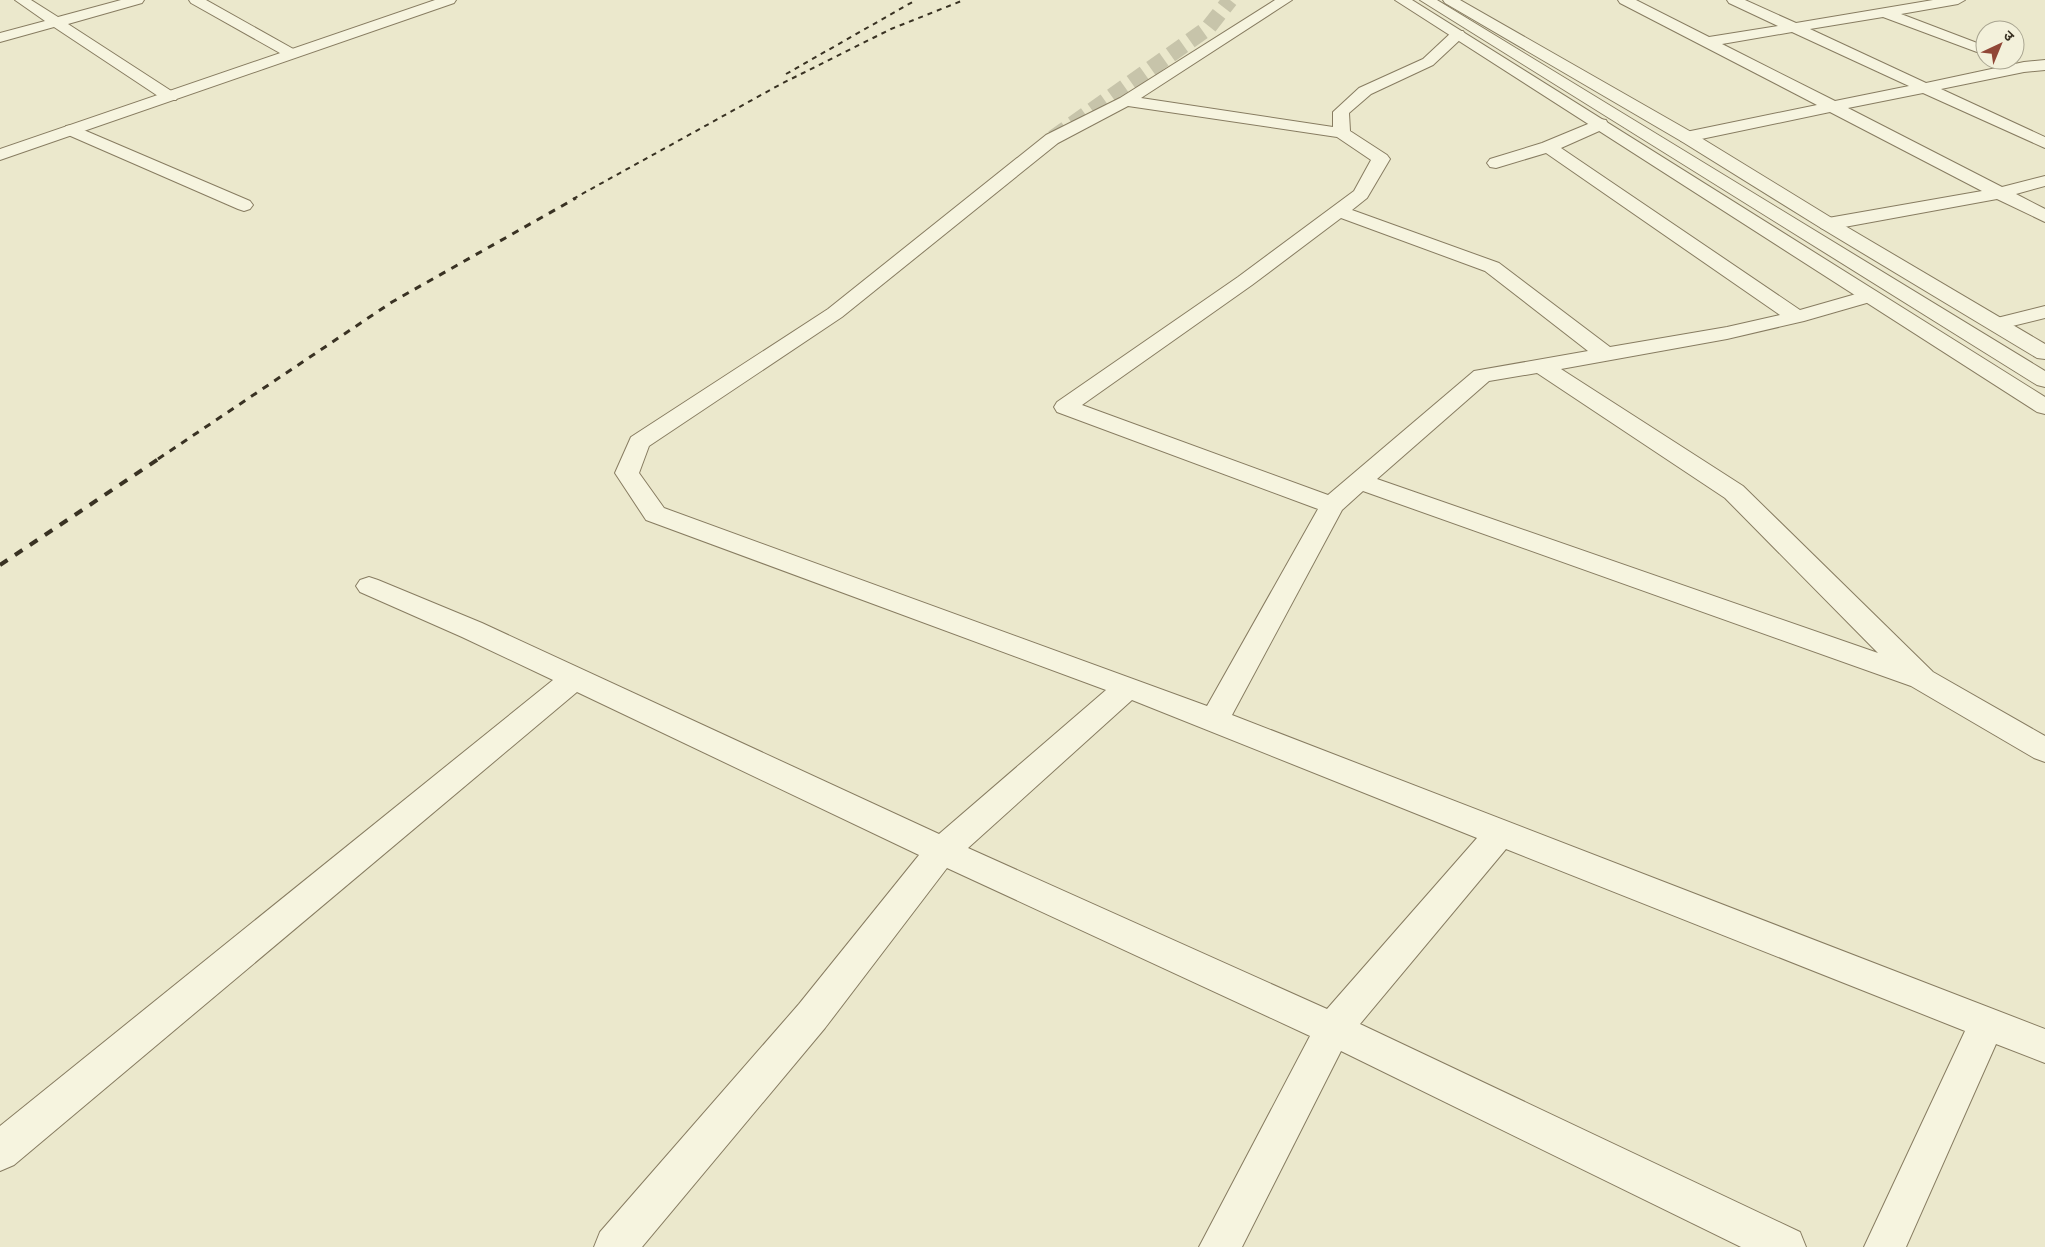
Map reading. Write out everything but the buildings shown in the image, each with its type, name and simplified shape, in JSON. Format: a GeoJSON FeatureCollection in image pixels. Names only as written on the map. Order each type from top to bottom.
{"type":"FeatureCollection","features":[{"type":"Feature","properties":{"kind":"street"},"geometry":{"type":"LineString","coordinates":[[22,0],[170,97]]}},
{"type":"Feature","properties":{"kind":"street"},"geometry":{"type":"LineString","coordinates":[[0,38],[136,0]]}},
{"type":"Feature","properties":{"kind":"street"},"geometry":{"type":"LineString","coordinates":[[196,0],[292,54]]}},
{"type":"Feature","properties":{"kind":"street"},"geometry":{"type":"LineString","coordinates":[[0,155],[449,0]]}},
{"type":"Feature","properties":{"kind":"street"},"geometry":{"type":"LineString","coordinates":[[1285,0],[1126,102],[1052,139],[835,313],[639,442],[627,473],[655,514],[1128,687],[2045,1046]]}},
{"type":"Feature","properties":{"kind":"street"},"geometry":{"type":"LineString","coordinates":[[1402,0],[2045,407]]}},
{"type":"Feature","properties":{"kind":"street"},"geometry":{"type":"LineString","coordinates":[[1427,0],[2045,380]]}},
{"type":"Feature","properties":{"kind":"street"},"geometry":{"type":"LineString","coordinates":[[1450,0],[1687,137],[1828,224],[2045,353]]}},
{"type":"Feature","properties":{"kind":"street"},"geometry":{"type":"LineString","coordinates":[[1625,0],[1837,107],[2045,216]]}},
{"type":"Feature","properties":{"kind":"street"},"geometry":{"type":"LineString","coordinates":[[1734,0],[2045,143]]}},
{"type":"Feature","properties":{"kind":"street"},"geometry":{"type":"LineString","coordinates":[[1708,42],[1958,0]]}},
{"type":"Feature","properties":{"kind":"street"},"geometry":{"type":"LineString","coordinates":[[1861,3],[1975,48]]}},
{"type":"Feature","properties":{"kind":"street"},"geometry":{"type":"LineString","coordinates":[[1342,133],[1341,112],[1365,91],[1428,62],[1458,34]]}},
{"type":"Feature","properties":{"kind":"street"},"geometry":{"type":"LineString","coordinates":[[2025,67],[2045,64]]}},
{"type":"Feature","properties":{"kind":"street"},"geometry":{"type":"LineString","coordinates":[[2025,67],[2045,76]]}},
{"type":"Feature","properties":{"kind":"street"},"geometry":{"type":"LineString","coordinates":[[1687,137],[2010,70]]}},
{"type":"Feature","properties":{"kind":"street"},"geometry":{"type":"LineString","coordinates":[[1126,102],[1342,133],[1381,159],[1361,194],[1245,281],[1065,407],[1332,505]]}},
{"type":"Feature","properties":{"kind":"street"},"geometry":{"type":"LineString","coordinates":[[1496,163],[1548,147],[1600,124]]}},
{"type":"Feature","properties":{"kind":"street"},"geometry":{"type":"LineString","coordinates":[[72,130],[244,205]]}},
{"type":"Feature","properties":{"kind":"street"},"geometry":{"type":"LineString","coordinates":[[1548,147],[1798,317]]}},
{"type":"Feature","properties":{"kind":"street"},"geometry":{"type":"LineString","coordinates":[[1828,224],[1999,193],[2045,181]]}},
{"type":"Feature","properties":{"kind":"street"},"geometry":{"type":"LineString","coordinates":[[1338,211],[1492,267],[1605,354]]}},
{"type":"Feature","properties":{"kind":"street"},"geometry":{"type":"LineString","coordinates":[[1214,721],[1332,505],[1482,376],[1726,332],[1798,317],[1870,296]]}},
{"type":"Feature","properties":{"kind":"street"},"geometry":{"type":"LineString","coordinates":[[1996,324],[2045,312]]}},
{"type":"Feature","properties":{"kind":"street"},"geometry":{"type":"LineString","coordinates":[[1540,365],[1734,492],[1923,680]]}},
{"type":"Feature","properties":{"kind":"street"},"geometry":{"type":"LineString","coordinates":[[1359,481],[1923,680],[2045,750]]}},
{"type":"Feature","properties":{"kind":"street"},"geometry":{"type":"LineString","coordinates":[[370,586],[472,630],[942,851],[1332,1029],[1785,1247]]}},
{"type":"Feature","properties":{"kind":"street"},"geometry":{"type":"LineString","coordinates":[[0,1151],[575,678]]}},
{"type":"Feature","properties":{"kind":"street"},"geometry":{"type":"LineString","coordinates":[[615,1247],[812,1016],[942,851],[1128,687]]}},
{"type":"Feature","properties":{"kind":"street"},"geometry":{"type":"LineString","coordinates":[[1220,1247],[1332,1029],[1500,834]]}},
{"type":"Feature","properties":{"kind":"street"},"geometry":{"type":"LineString","coordinates":[[1885,1247],[1987,1023]]}},
{"type":"Feature","properties":{"kind":"tunnel"},"geometry":{"type":"LineString","coordinates":[[1053,138],[1208,28],[1230,0]]}},
{"type":"Feature","properties":{"kind":"railway"},"geometry":{"type":"LineString","coordinates":[[786,74],[916,0]]}},
{"type":"Feature","properties":{"kind":"railway"},"geometry":{"type":"LineString","coordinates":[[573,199],[781,84],[891,29],[964,0]]}},
{"type":"Feature","properties":{"kind":"railway"},"geometry":{"type":"LineString","coordinates":[[158,459],[392,302],[576,198]]}},
{"type":"Feature","properties":{"kind":"railway"},"geometry":{"type":"LineString","coordinates":[[0,565],[160,458]]}}]}
